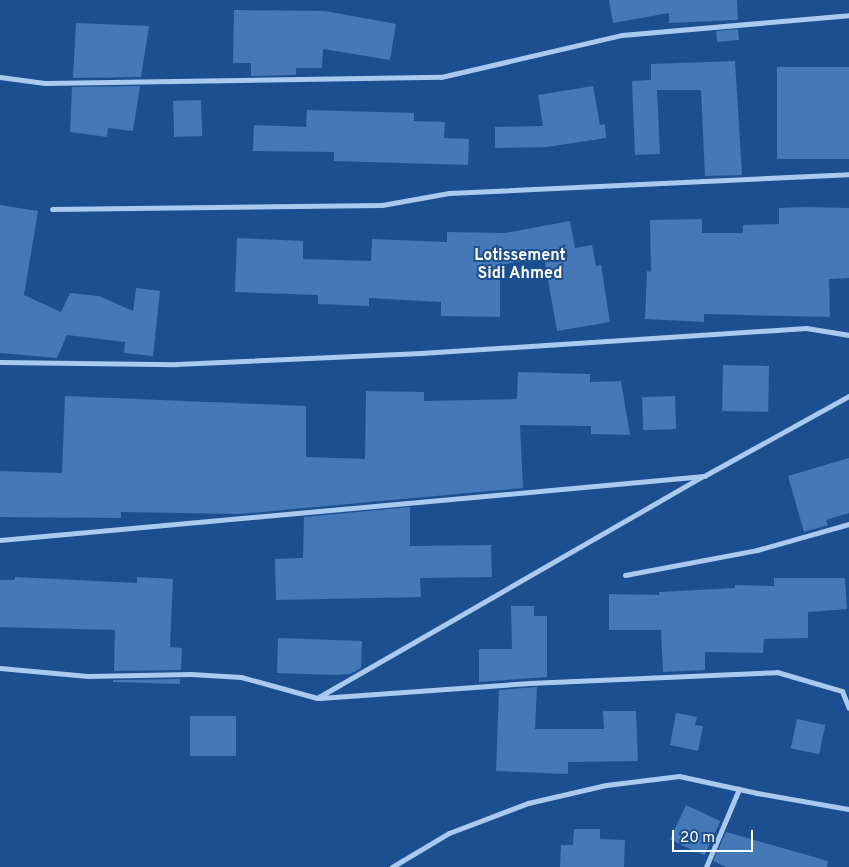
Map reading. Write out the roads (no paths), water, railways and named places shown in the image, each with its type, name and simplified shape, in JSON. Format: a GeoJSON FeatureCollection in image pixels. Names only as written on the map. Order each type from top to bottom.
{"type":"FeatureCollection","features":[{"type":"Feature","properties":{"kind":"street"},"geometry":{"type":"LineString","coordinates":[[0,77],[45,84],[441,77],[622,35],[849,14]]}},
{"type":"Feature","properties":{"kind":"street"},"geometry":{"type":"LineString","coordinates":[[52,209],[382,205],[449,193],[849,174]]}},
{"type":"Feature","properties":{"kind":"street"},"geometry":{"type":"LineString","coordinates":[[0,362],[186,364],[421,353],[806,328],[849,335]]}},
{"type":"Feature","properties":{"kind":"street"},"geometry":{"type":"LineString","coordinates":[[317,698],[704,476],[849,396]]}},
{"type":"Feature","properties":{"kind":"street"},"geometry":{"type":"LineString","coordinates":[[0,540],[704,476]]}},
{"type":"Feature","properties":{"kind":"street"},"geometry":{"type":"LineString","coordinates":[[625,575],[757,550],[849,524]]}},
{"type":"Feature","properties":{"kind":"street"},"geometry":{"type":"LineString","coordinates":[[0,668],[88,676],[191,674],[241,677],[317,698],[529,683],[777,672],[842,691],[849,708]]}},
{"type":"Feature","properties":{"kind":"street"},"geometry":{"type":"LineString","coordinates":[[392,867],[449,833],[528,803],[606,785],[679,776],[739,789],[849,808]]}},
{"type":"Feature","properties":{"kind":"street"},"geometry":{"type":"LineString","coordinates":[[706,867],[739,789]]}},
{"type":"Feature","properties":{"kind":"district","name":"Lotissement Sidi Ahmed"},"geometry":{"type":"Point","coordinates":[520,265]}}]}
